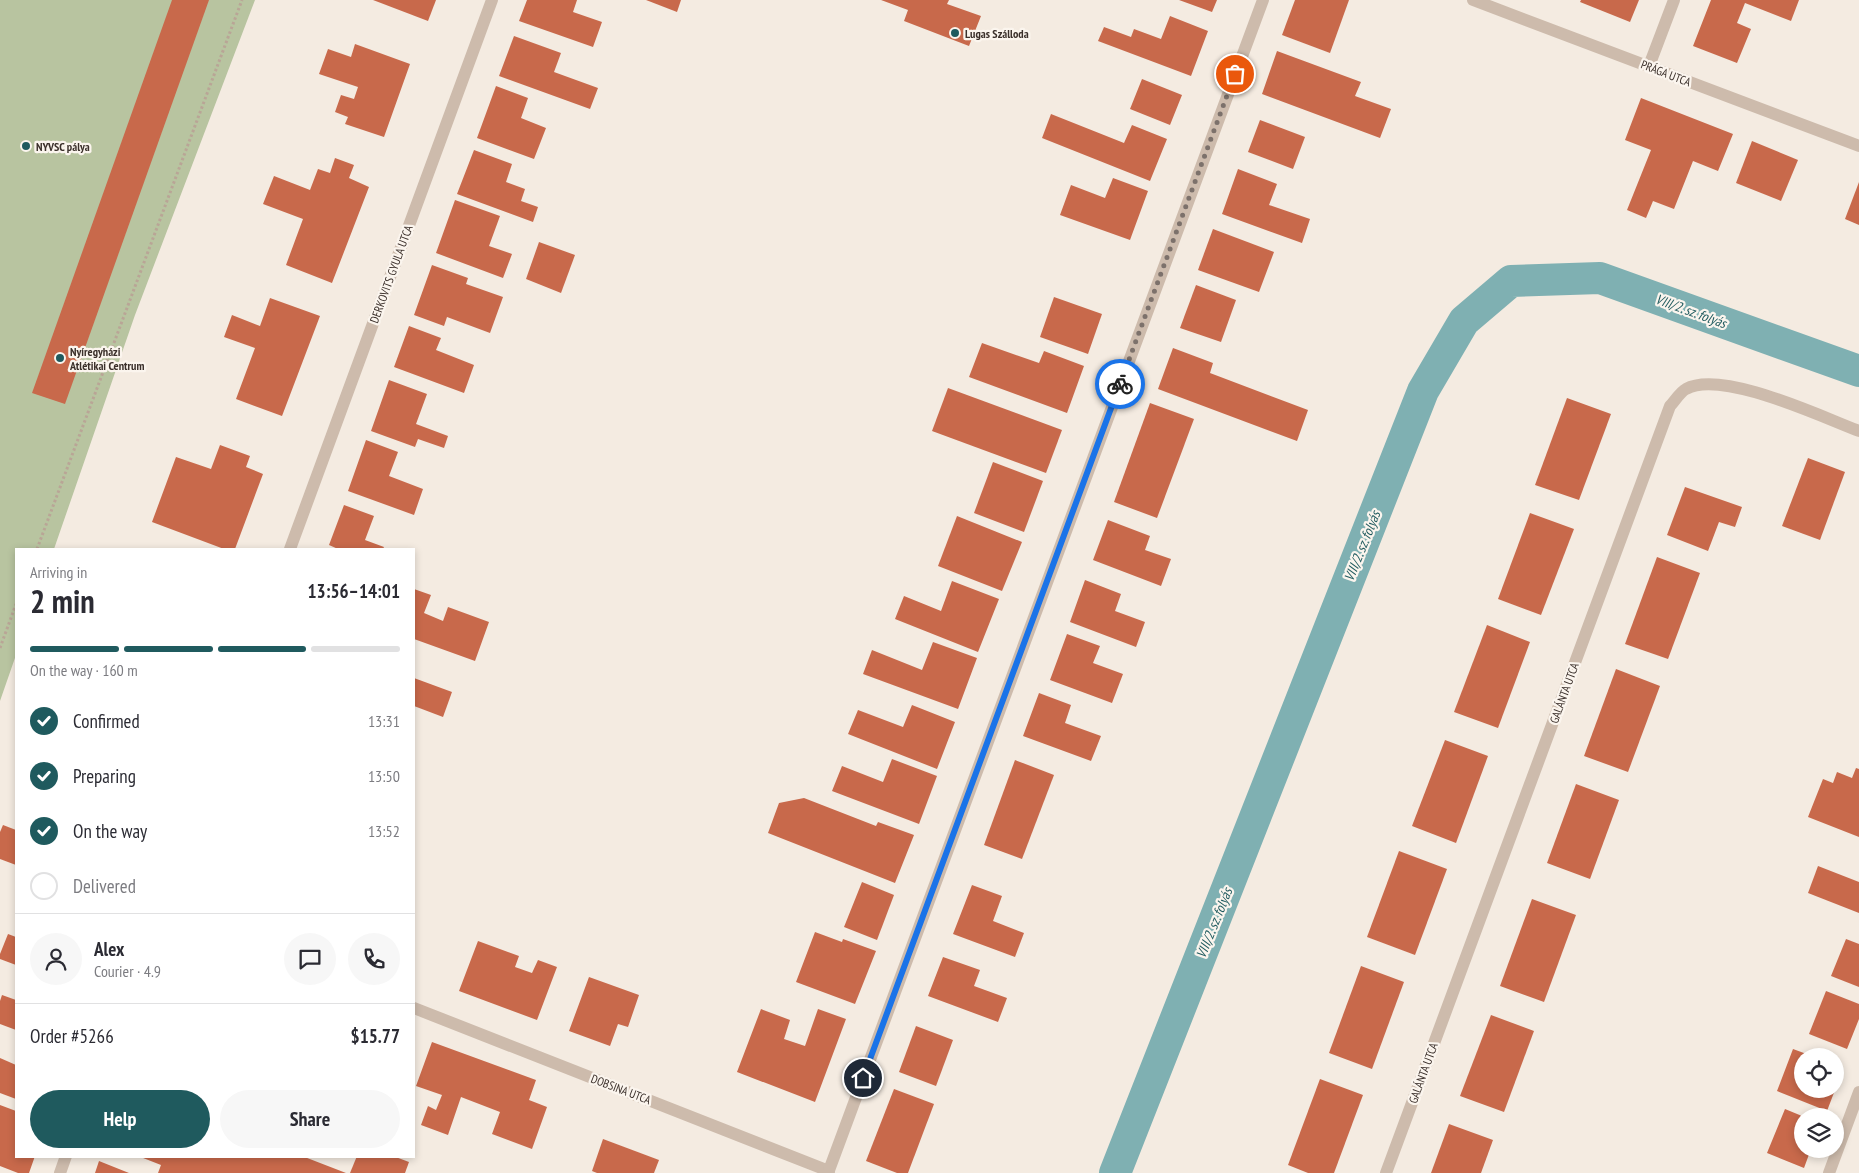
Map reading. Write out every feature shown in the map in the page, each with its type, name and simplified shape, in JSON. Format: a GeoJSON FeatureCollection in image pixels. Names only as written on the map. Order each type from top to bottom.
{"type":"FeatureCollection","features":[{"type":"Feature","properties":{"kind":"street","name":"DERKOVITS GYULA UTCA"},"geometry":{"type":"LineString","coordinates":[[290,548],[492,0]]}},
{"type":"Feature","properties":{"kind":"street"},"geometry":{"type":"LineString","coordinates":[[828,1172],[1263,0]]}},
{"type":"Feature","properties":{"kind":"street","name":"PRÁGA UTCA"},"geometry":{"type":"LineString","coordinates":[[1473,0],[1859,146]]}},
{"type":"Feature","properties":{"kind":"street"},"geometry":{"type":"LineString","coordinates":[[1649,66],[1674,0]]}},
{"type":"Feature","properties":{"kind":"street","name":"GALÁNTA UTCA"},"geometry":{"type":"LineString","coordinates":[[1386,1173],[1670,406],[1685,389],[1704,383],[1734,386],[1859,431]]}},
{"type":"Feature","properties":{"kind":"street","name":"DOBSINA UTCA"},"geometry":{"type":"LineString","coordinates":[[415,1008],[828,1172]]}},
{"type":"Feature","properties":{"kind":"street"},"geometry":{"type":"LineString","coordinates":[[1829,1173],[1859,1092]]}},
{"type":"Feature","properties":{"kind":"street"},"geometry":{"type":"LineString","coordinates":[[60,1173],[65,1158]]}},
{"type":"Feature","properties":{"kind":"path"},"geometry":{"type":"LineString","coordinates":[[37,548],[242,0]]}},
{"type":"Feature","properties":{"kind":"path"},"geometry":{"type":"LineString","coordinates":[[0,648],[15,607]]}},
{"type":"Feature","properties":{"kind":"green space","name":"Nyíregyházi Atlétikai Centrum"},"geometry":{"type":"Polygon","coordinates":[[[0,0],[255,0],[135,315],[54,548],[15,548],[15,658],[0,701],[0,0]]]}},
{"type":"Feature","properties":{"kind":"building"},"geometry":{"type":"Polygon","coordinates":[[[172,0],[209,0],[65,404],[32,393],[172,0]]]}},
{"type":"Feature","properties":{"kind":"building"},"geometry":{"type":"Polygon","coordinates":[[[373,0],[436,0],[428,21],[373,0]]]}},
{"type":"Feature","properties":{"kind":"building"},"geometry":{"type":"Polygon","coordinates":[[[527,0],[577,0],[573,12],[602,22],[593,47],[519,21],[527,0]]]}},
{"type":"Feature","properties":{"kind":"building"},"geometry":{"type":"Polygon","coordinates":[[[646,0],[681,0],[677,12],[646,0]]]}},
{"type":"Feature","properties":{"kind":"building","name":"Lugas Szálloda"},"geometry":{"type":"Polygon","coordinates":[[[881,0],[949,0],[947,4],[981,16],[969,46],[904,21],[908,10],[881,0]]]}},
{"type":"Feature","properties":{"kind":"building"},"geometry":{"type":"Polygon","coordinates":[[[1179,0],[1217,0],[1212,12],[1179,0]]]}},
{"type":"Feature","properties":{"kind":"building"},"geometry":{"type":"Polygon","coordinates":[[[1295,0],[1349,0],[1330,53],[1282,35],[1295,0]]]}},
{"type":"Feature","properties":{"kind":"building"},"geometry":{"type":"Polygon","coordinates":[[[1581,0],[1639,0],[1630,22],[1580,2],[1581,0]]]}},
{"type":"Feature","properties":{"kind":"building"},"geometry":{"type":"Polygon","coordinates":[[[1711,0],[1799,0],[1791,21],[1745,3],[1737,23],[1751,29],[1737,63],[1693,46],[1711,0]]]}},
{"type":"Feature","properties":{"kind":"building"},"geometry":{"type":"Polygon","coordinates":[[[1170,16],[1208,31],[1191,76],[1098,41],[1104,27],[1131,37],[1134,29],[1161,39],[1170,16]]]}},
{"type":"Feature","properties":{"kind":"building"},"geometry":{"type":"Polygon","coordinates":[[[514,36],[561,53],[554,72],[598,88],[590,109],[499,76],[514,36]]]}},
{"type":"Feature","properties":{"kind":"building"},"geometry":{"type":"Polygon","coordinates":[[[355,44],[410,64],[384,137],[345,124],[348,117],[335,112],[341,95],[354,99],[358,87],[319,74],[328,49],[351,57],[355,44]]]}},
{"type":"Feature","properties":{"kind":"building"},"geometry":{"type":"Polygon","coordinates":[[[1277,51],[1361,82],[1355,96],[1391,109],[1380,138],[1262,94],[1277,51]]]}},
{"type":"Feature","properties":{"kind":"building"},"geometry":{"type":"Polygon","coordinates":[[[1142,79],[1182,95],[1170,125],[1130,109],[1142,79]]]}},
{"type":"Feature","properties":{"kind":"building"},"geometry":{"type":"Polygon","coordinates":[[[496,86],[528,98],[521,118],[546,128],[534,159],[477,138],[496,86]]]}},
{"type":"Feature","properties":{"kind":"building"},"geometry":{"type":"Polygon","coordinates":[[[1641,98],[1733,134],[1718,171],[1693,161],[1674,209],[1653,201],[1646,218],[1627,210],[1651,150],[1625,140],[1641,98]]]}},
{"type":"Feature","properties":{"kind":"building"},"geometry":{"type":"Polygon","coordinates":[[[1051,114],[1124,143],[1132,125],[1167,139],[1150,181],[1042,138],[1051,114]]]}},
{"type":"Feature","properties":{"kind":"building"},"geometry":{"type":"Polygon","coordinates":[[[1260,120],[1305,137],[1293,169],[1248,152],[1260,120]]]}},
{"type":"Feature","properties":{"kind":"building"},"geometry":{"type":"Polygon","coordinates":[[[1752,141],[1798,160],[1781,201],[1736,183],[1752,141]]]}},
{"type":"Feature","properties":{"kind":"building"},"geometry":{"type":"Polygon","coordinates":[[[474,150],[512,164],[506,182],[525,189],[521,201],[538,207],[533,222],[457,194],[474,150]]]}},
{"type":"Feature","properties":{"kind":"building"},"geometry":{"type":"Polygon","coordinates":[[[335,158],[354,165],[349,178],[369,187],[332,283],[286,265],[303,219],[263,204],[274,176],[310,190],[318,169],[330,173],[335,158]]]}},
{"type":"Feature","properties":{"kind":"building"},"geometry":{"type":"Polygon","coordinates":[[[1238,169],[1277,184],[1269,205],[1310,219],[1302,243],[1222,214],[1238,169]]]}},
{"type":"Feature","properties":{"kind":"building"},"geometry":{"type":"Polygon","coordinates":[[[1113,178],[1148,191],[1130,240],[1060,215],[1071,185],[1105,198],[1113,178]]]}},
{"type":"Feature","properties":{"kind":"building"},"geometry":{"type":"Polygon","coordinates":[[[1859,182],[1859,225],[1845,219],[1859,182]]]}},
{"type":"Feature","properties":{"kind":"building"},"geometry":{"type":"Polygon","coordinates":[[[455,200],[500,216],[489,246],[512,254],[503,278],[436,253],[455,200]]]}},
{"type":"Feature","properties":{"kind":"building"},"geometry":{"type":"Polygon","coordinates":[[[1213,229],[1274,252],[1259,292],[1198,270],[1213,229]]]}},
{"type":"Feature","properties":{"kind":"building"},"geometry":{"type":"Polygon","coordinates":[[[539,242],[575,255],[561,293],[526,279],[539,242]]]}},
{"type":"Feature","properties":{"kind":"building"},"geometry":{"type":"Polygon","coordinates":[[[432,265],[468,278],[466,284],[503,297],[490,333],[447,317],[444,326],[414,315],[432,265]]]}},
{"type":"Feature","properties":{"kind":"building"},"geometry":{"type":"Polygon","coordinates":[[[1196,285],[1236,300],[1221,342],[1180,328],[1196,285]]]}},
{"type":"Feature","properties":{"kind":"building"},"geometry":{"type":"Polygon","coordinates":[[[1054,297],[1102,314],[1088,354],[1040,337],[1054,297]]]}},
{"type":"Feature","properties":{"kind":"building"},"geometry":{"type":"Polygon","coordinates":[[[270,298],[320,316],[282,416],[236,399],[255,348],[224,337],[232,315],[260,326],[270,298]]]}},
{"type":"Feature","properties":{"kind":"building"},"geometry":{"type":"Polygon","coordinates":[[[409,326],[441,338],[436,350],[474,365],[464,393],[394,367],[409,326]]]}},
{"type":"Feature","properties":{"kind":"building"},"geometry":{"type":"Polygon","coordinates":[[[982,343],[1039,363],[1044,351],[1084,366],[1067,413],[969,377],[982,343]]]}},
{"type":"Feature","properties":{"kind":"building"},"geometry":{"type":"Polygon","coordinates":[[[1173,348],[1213,363],[1210,373],[1308,410],[1297,441],[1158,389],[1173,348]]]}},
{"type":"Feature","properties":{"kind":"building"},"geometry":{"type":"Polygon","coordinates":[[[389,380],[427,394],[416,424],[448,436],[444,448],[418,439],[415,447],[371,431],[389,380]]]}},
{"type":"Feature","properties":{"kind":"building"},"geometry":{"type":"Polygon","coordinates":[[[948,388],[1062,430],[1046,473],[932,431],[948,388]]]}},
{"type":"Feature","properties":{"kind":"building"},"geometry":{"type":"Polygon","coordinates":[[[1567,398],[1611,414],[1579,500],[1535,485],[1567,398]]]}},
{"type":"Feature","properties":{"kind":"building"},"geometry":{"type":"Polygon","coordinates":[[[1150,403],[1194,419],[1157,518],[1114,502],[1150,403]]]}},
{"type":"Feature","properties":{"kind":"building"},"geometry":{"type":"Polygon","coordinates":[[[366,440],[398,452],[389,476],[423,489],[414,515],[348,491],[366,440]]]}},
{"type":"Feature","properties":{"kind":"building"},"geometry":{"type":"Polygon","coordinates":[[[220,445],[250,456],[246,467],[263,474],[235,548],[221,548],[152,522],[176,457],[211,469],[220,445]]]}},
{"type":"Feature","properties":{"kind":"building"},"geometry":{"type":"Polygon","coordinates":[[[1808,458],[1845,472],[1820,540],[1782,526],[1808,458]]]}},
{"type":"Feature","properties":{"kind":"building"},"geometry":{"type":"Polygon","coordinates":[[[993,462],[1043,481],[1024,532],[974,513],[993,462]]]}},
{"type":"Feature","properties":{"kind":"building"},"geometry":{"type":"Polygon","coordinates":[[[1685,487],[1742,507],[1735,527],[1719,522],[1708,551],[1667,535],[1685,487]]]}},
{"type":"Feature","properties":{"kind":"building"},"geometry":{"type":"Polygon","coordinates":[[[344,505],[374,516],[365,540],[384,547],[336,548],[329,545],[344,505]]]}},
{"type":"Feature","properties":{"kind":"building"},"geometry":{"type":"Polygon","coordinates":[[[1530,513],[1574,529],[1541,615],[1498,599],[1530,513]]]}},
{"type":"Feature","properties":{"kind":"building"},"geometry":{"type":"Polygon","coordinates":[[[957,516],[1022,542],[1002,591],[938,566],[957,516]]]}},
{"type":"Feature","properties":{"kind":"building"},"geometry":{"type":"Polygon","coordinates":[[[1108,520],[1150,536],[1145,550],[1171,559],[1161,586],[1093,560],[1108,520]]]}},
{"type":"Feature","properties":{"kind":"building"},"geometry":{"type":"Polygon","coordinates":[[[1657,557],[1700,573],[1668,659],[1625,644],[1657,557]]]}},
{"type":"Feature","properties":{"kind":"building"},"geometry":{"type":"Polygon","coordinates":[[[1085,580],[1121,594],[1115,611],[1145,622],[1136,647],[1070,622],[1085,580]]]}},
{"type":"Feature","properties":{"kind":"building"},"geometry":{"type":"Polygon","coordinates":[[[952,581],[999,599],[978,652],[895,619],[904,596],[941,611],[952,581]]]}},
{"type":"Feature","properties":{"kind":"building"},"geometry":{"type":"Polygon","coordinates":[[[415,589],[431,595],[424,613],[443,621],[448,607],[489,622],[475,661],[415,639],[415,589]]]}},
{"type":"Feature","properties":{"kind":"building"},"geometry":{"type":"Polygon","coordinates":[[[1487,625],[1530,642],[1498,728],[1454,712],[1487,625]]]}},
{"type":"Feature","properties":{"kind":"building"},"geometry":{"type":"Polygon","coordinates":[[[1067,634],[1100,646],[1093,663],[1123,674],[1112,703],[1050,680],[1067,634]]]}},
{"type":"Feature","properties":{"kind":"building"},"geometry":{"type":"Polygon","coordinates":[[[933,642],[977,658],[958,709],[863,674],[872,650],[922,670],[933,642]]]}},
{"type":"Feature","properties":{"kind":"building"},"geometry":{"type":"Polygon","coordinates":[[[1616,669],[1660,686],[1628,772],[1584,756],[1616,669]]]}},
{"type":"Feature","properties":{"kind":"building"},"geometry":{"type":"Polygon","coordinates":[[[415,678],[452,692],[443,717],[415,706],[415,678]]]}},
{"type":"Feature","properties":{"kind":"building"},"geometry":{"type":"Polygon","coordinates":[[[1039,693],[1071,705],[1065,723],[1101,736],[1091,761],[1023,736],[1039,693]]]}},
{"type":"Feature","properties":{"kind":"building"},"geometry":{"type":"Polygon","coordinates":[[[912,705],[955,722],[937,769],[848,734],[858,710],[903,727],[912,705]]]}},
{"type":"Feature","properties":{"kind":"building"},"geometry":{"type":"Polygon","coordinates":[[[1445,740],[1488,756],[1456,843],[1412,826],[1445,740]]]}},
{"type":"Feature","properties":{"kind":"building"},"geometry":{"type":"Polygon","coordinates":[[[892,759],[937,776],[919,824],[832,791],[842,766],[883,782],[892,759]]]}},
{"type":"Feature","properties":{"kind":"building"},"geometry":{"type":"Polygon","coordinates":[[[1015,760],[1054,775],[1022,859],[984,845],[1015,760]]]}},
{"type":"Feature","properties":{"kind":"building"},"geometry":{"type":"Polygon","coordinates":[[[1856,768],[1859,769],[1859,837],[1808,817],[1823,779],[1833,783],[1837,772],[1852,778],[1856,768]]]}},
{"type":"Feature","properties":{"kind":"building"},"geometry":{"type":"Polygon","coordinates":[[[1576,784],[1619,800],[1590,879],[1547,863],[1576,784]]]}},
{"type":"Feature","properties":{"kind":"building"},"geometry":{"type":"Polygon","coordinates":[[[804,798],[876,826],[878,822],[914,835],[895,883],[768,833],[779,803],[804,798]]]}},
{"type":"Feature","properties":{"kind":"building"},"geometry":{"type":"Polygon","coordinates":[[[3,825],[15,830],[15,865],[0,859],[0,832],[3,825]]]}},
{"type":"Feature","properties":{"kind":"building"},"geometry":{"type":"Polygon","coordinates":[[[1399,851],[1447,869],[1415,955],[1367,937],[1399,851]]]}},
{"type":"Feature","properties":{"kind":"building"},"geometry":{"type":"Polygon","coordinates":[[[1818,866],[1859,882],[1859,913],[1808,893],[1818,866]]]}},
{"type":"Feature","properties":{"kind":"building"},"geometry":{"type":"Polygon","coordinates":[[[862,882],[894,895],[877,940],[844,927],[862,882]]]}},
{"type":"Feature","properties":{"kind":"building"},"geometry":{"type":"Polygon","coordinates":[[[972,885],[1002,896],[993,921],[1024,933],[1015,957],[953,934],[972,885]]]}},
{"type":"Feature","properties":{"kind":"building"},"geometry":{"type":"Polygon","coordinates":[[[1532,899],[1576,915],[1544,1002],[1500,986],[1532,899]]]}},
{"type":"Feature","properties":{"kind":"building"},"geometry":{"type":"Polygon","coordinates":[[[815,932],[842,942],[843,939],[876,951],[855,1004],[796,982],[815,932]]]}},
{"type":"Feature","properties":{"kind":"building"},"geometry":{"type":"Polygon","coordinates":[[[8,934],[15,937],[15,965],[0,959],[0,954],[8,934]]]}},
{"type":"Feature","properties":{"kind":"building"},"geometry":{"type":"Polygon","coordinates":[[[1846,939],[1859,944],[1859,987],[1831,976],[1846,939]]]}},
{"type":"Feature","properties":{"kind":"building"},"geometry":{"type":"Polygon","coordinates":[[[478,941],[519,956],[515,967],[532,973],[538,960],[557,967],[537,1020],[459,991],[478,941]]]}},
{"type":"Feature","properties":{"kind":"building"},"geometry":{"type":"Polygon","coordinates":[[[943,957],[980,970],[974,986],[1007,998],[998,1022],[928,996],[943,957]]]}},
{"type":"Feature","properties":{"kind":"building"},"geometry":{"type":"Polygon","coordinates":[[[1361,966],[1404,982],[1372,1069],[1329,1053],[1361,966]]]}},
{"type":"Feature","properties":{"kind":"building"},"geometry":{"type":"Polygon","coordinates":[[[589,977],[639,995],[628,1027],[618,1024],[610,1046],[569,1031],[589,977]]]}},
{"type":"Feature","properties":{"kind":"building"},"geometry":{"type":"Polygon","coordinates":[[[1826,991],[1859,1004],[1859,1019],[1847,1049],[1809,1034],[1826,991]]]}},
{"type":"Feature","properties":{"kind":"building"},"geometry":{"type":"Polygon","coordinates":[[[2,995],[15,1000],[15,1030],[0,1024],[0,1001],[2,995]]]}},
{"type":"Feature","properties":{"kind":"building"},"geometry":{"type":"Polygon","coordinates":[[[761,1009],[790,1020],[784,1039],[805,1046],[818,1009],[846,1019],[815,1102],[737,1072],[761,1009]]]}},
{"type":"Feature","properties":{"kind":"building"},"geometry":{"type":"Polygon","coordinates":[[[1491,1015],[1534,1031],[1504,1112],[1460,1096],[1491,1015]]]}},
{"type":"Feature","properties":{"kind":"building"},"geometry":{"type":"Polygon","coordinates":[[[916,1026],[953,1040],[936,1086],[899,1072],[916,1026]]]}},
{"type":"Feature","properties":{"kind":"building"},"geometry":{"type":"Polygon","coordinates":[[[432,1042],[536,1080],[529,1100],[547,1107],[532,1149],[492,1134],[500,1112],[461,1097],[448,1135],[421,1125],[428,1106],[436,1110],[442,1095],[416,1086],[432,1042]]]}},
{"type":"Feature","properties":{"kind":"building"},"geometry":{"type":"Polygon","coordinates":[[[1793,1049],[1794,1049],[1794,1098],[1777,1091],[1793,1049]]]}},
{"type":"Feature","properties":{"kind":"building"},"geometry":{"type":"Polygon","coordinates":[[[0,1058],[15,1065],[15,1099],[0,1093],[0,1058]]]}},
{"type":"Feature","properties":{"kind":"building"},"geometry":{"type":"Polygon","coordinates":[[[1320,1079],[1363,1095],[1334,1173],[1308,1173],[1288,1165],[1320,1079]]]}},
{"type":"Feature","properties":{"kind":"building"},"geometry":{"type":"Polygon","coordinates":[[[894,1089],[934,1104],[908,1173],[897,1173],[866,1161],[894,1089]]]}},
{"type":"Feature","properties":{"kind":"building"},"geometry":{"type":"Polygon","coordinates":[[[1794,1098],[1832,1098],[1828,1108],[1820,1108],[1794,1098]]]}},
{"type":"Feature","properties":{"kind":"building"},"geometry":{"type":"Polygon","coordinates":[[[0,1105],[15,1111],[15,1158],[34,1158],[29,1173],[18,1173],[0,1166],[0,1105]]]}},
{"type":"Feature","properties":{"kind":"building"},"geometry":{"type":"Polygon","coordinates":[[[1785,1109],[1794,1113],[1794,1158],[1808,1158],[1804,1168],[1767,1153],[1785,1109]]]}},
{"type":"Feature","properties":{"kind":"building"},"geometry":{"type":"Polygon","coordinates":[[[1449,1124],[1493,1140],[1481,1173],[1431,1173],[1449,1124]]]}},
{"type":"Feature","properties":{"kind":"building"},"geometry":{"type":"Polygon","coordinates":[[[603,1139],[659,1160],[654,1173],[597,1173],[592,1171],[603,1139]]]}},
{"type":"Feature","properties":{"kind":"building"},"geometry":{"type":"Polygon","coordinates":[[[143,1158],[307,1158],[346,1173],[158,1173],[161,1165],[143,1158]]]}},
{"type":"Feature","properties":{"kind":"building"},"geometry":{"type":"Polygon","coordinates":[[[356,1158],[398,1158],[409,1162],[405,1173],[350,1173],[356,1158]]]}},
{"type":"Feature","properties":{"kind":"building"},"geometry":{"type":"Polygon","coordinates":[[[99,1161],[129,1173],[95,1173],[99,1161]]]}},
{"type":"Feature","properties":{"kind":"waterway","name":"VIII/2. sz. folyás"},"geometry":{"type":"LineString","coordinates":[[1115,1173],[1423,391],[1464,321],[1511,281],[1600,278],[1859,371]]}},
{"type":"Feature","properties":{"kind":"way so far"},"geometry":{"type":"LineString","coordinates":[[1120,384],[1235,74]]}},
{"type":"Feature","properties":{"kind":"place","name":"Lugas Szálloda"},"geometry":{"type":"Point","coordinates":[955,33]}},
{"type":"Feature","properties":{"kind":"place","name":"NYVSC pálya"},"geometry":{"type":"Point","coordinates":[26,146]}},
{"type":"Feature","properties":{"kind":"place","name":"Nyíregyházi Atlétikai Centrum"},"geometry":{"type":"Point","coordinates":[60,358]}},
{"type":"Feature","properties":{"kind":"route"},"geometry":{"type":"LineString","coordinates":[[863,1078],[1120,384]]}}]}
